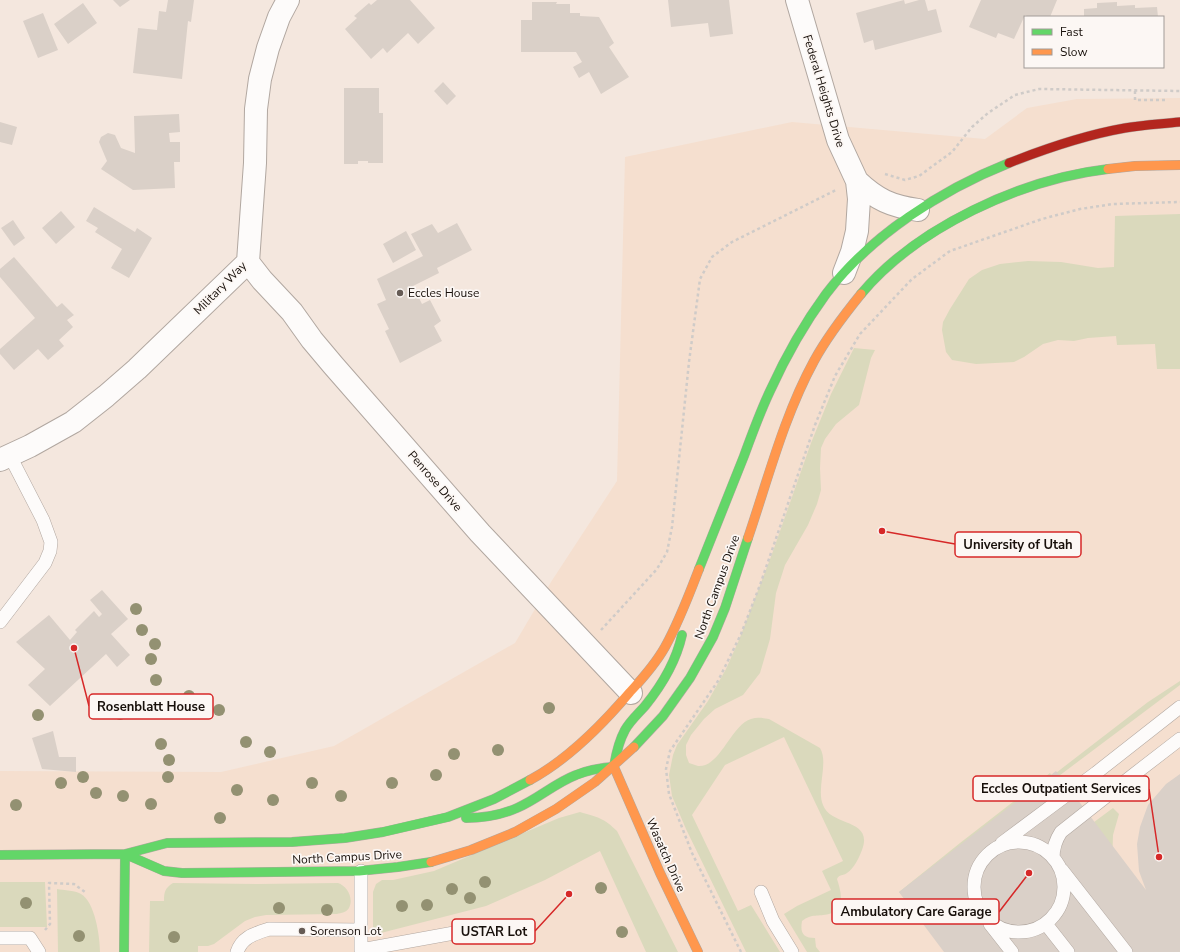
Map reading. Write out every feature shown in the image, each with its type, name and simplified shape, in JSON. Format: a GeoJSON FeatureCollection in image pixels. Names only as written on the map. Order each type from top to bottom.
{"type":"FeatureCollection","features":[{"type":"Feature","properties":{"kind":"main road","name":"North Campus Drive"},"geometry":{"type":"LineString","coordinates":[[0,854],[125,854],[167,843],[292,842],[345,838],[390,831],[448,817],[494,799],[514,789],[549,767],[591,734],[607,719],[649,671],[665,647],[684,607],[769,392],[813,313],[844,273],[866,251],[918,210],[973,180],[1010,163],[1047,148],[1083,137],[1121,129],[1180,122]]}},
{"type":"Feature","properties":{"kind":"main road","name":"North Campus Drive"},"geometry":{"type":"LineString","coordinates":[[125,854],[167,872],[361,871],[403,867],[447,857],[495,840],[531,823],[567,802],[614,767],[659,720],[682,689],[705,653],[728,601],[795,400],[823,344],[855,300],[875,278],[897,258],[921,240],[954,220],[1002,197],[1031,186],[1084,173],[1131,167],[1180,165]]}},
{"type":"Feature","properties":{"kind":"main road"},"geometry":{"type":"LineString","coordinates":[[448,817],[476,818],[506,812],[522,806],[580,772],[591,769],[614,767],[619,743],[625,730],[659,688],[671,667],[681,640],[684,607]]}},
{"type":"Feature","properties":{"kind":"main road","name":"Wasatch Drive"},"geometry":{"type":"LineString","coordinates":[[614,767],[660,873],[698,952]]}},
{"type":"Feature","properties":{"kind":"main road"},"geometry":{"type":"LineString","coordinates":[[124,952],[125,854]]}},
{"type":"Feature","properties":{"kind":"street","name":"Military Way"},"geometry":{"type":"LineString","coordinates":[[5,458],[73,422],[106,396],[137,369],[248,262],[255,163],[256,109],[260,79],[268,48],[279,17],[288,0]]}},
{"type":"Feature","properties":{"kind":"street","name":"Federal Heights Drive"},"geometry":{"type":"LineString","coordinates":[[797,0],[838,140],[857,181],[859,199],[857,231],[852,252],[844,273]]}},
{"type":"Feature","properties":{"kind":"street","name":"Federal Heights Drive"},"geometry":{"type":"LineString","coordinates":[[857,181],[871,194],[886,202],[902,208],[918,210]]}},
{"type":"Feature","properties":{"kind":"street","name":"Penrose Drive"},"geometry":{"type":"LineString","coordinates":[[248,262],[262,280],[292,312],[312,340],[343,377],[480,532],[630,693]]}},
{"type":"Feature","properties":{"kind":"lane"},"geometry":{"type":"LineString","coordinates":[[0,622],[44,563],[50,551],[51,542],[43,520],[5,458]]}},
{"type":"Feature","properties":{"kind":"lane"},"geometry":{"type":"LineString","coordinates":[[1012,952],[984,916],[977,903],[974,888],[976,874],[983,860],[993,850],[1096,773],[1180,707]]}},
{"type":"Feature","properties":{"kind":"lane"},"geometry":{"type":"LineString","coordinates":[[984,916],[996,925],[1009,931],[1023,932],[1046,924],[1058,909],[1063,895],[1064,881],[1056,862],[1054,844],[1061,832],[1180,739]]}},
{"type":"Feature","properties":{"kind":"lane"},"geometry":{"type":"LineString","coordinates":[[993,850],[1007,844],[1022,842],[1036,845],[1045,850],[1126,952]]}},
{"type":"Feature","properties":{"kind":"lane"},"geometry":{"type":"LineString","coordinates":[[361,871],[361,950],[476,929]]}},
{"type":"Feature","properties":{"kind":"lane"},"geometry":{"type":"LineString","coordinates":[[761,892],[773,921],[792,952]]}},
{"type":"Feature","properties":{"kind":"lane"},"geometry":{"type":"LineString","coordinates":[[1046,924],[1068,952]]}},
{"type":"Feature","properties":{"kind":"lane"},"geometry":{"type":"LineString","coordinates":[[237,952],[242,941],[256,933],[269,929],[360,930]]}},
{"type":"Feature","properties":{"kind":"lane"},"geometry":{"type":"LineString","coordinates":[[0,938],[30,938],[36,948]]}},
{"type":"Feature","properties":{"kind":"path"},"geometry":{"type":"LineString","coordinates":[[878,172],[905,180],[919,176],[952,152],[972,127],[988,112],[1015,95],[1039,89],[1180,91]]}},
{"type":"Feature","properties":{"kind":"path"},"geometry":{"type":"LineString","coordinates":[[1135,91],[1135,100],[1172,100]]}},
{"type":"Feature","properties":{"kind":"path"},"geometry":{"type":"LineString","coordinates":[[587,646],[657,569],[667,552],[672,527],[700,279],[712,257],[732,242],[835,191]]}},
{"type":"Feature","properties":{"kind":"path"},"geometry":{"type":"LineString","coordinates":[[742,952],[692,853],[669,794],[666,769],[670,751],[718,680],[741,634],[760,586],[815,426],[839,370],[860,334],[912,279],[950,251],[1042,219],[1080,209],[1113,204],[1180,202]]}},
{"type":"Feature","properties":{"kind":"path"},"geometry":{"type":"LineString","coordinates":[[36,948],[50,924],[49,883],[74,884],[85,892]]}},
{"type":"Feature","properties":{"kind":"shaded area"},"geometry":{"type":"Polygon","coordinates":[[[1180,98],[1180,952],[0,952],[0,771],[221,772],[334,746],[515,643],[551,582],[617,481],[625,157],[792,122],[985,139],[1027,108],[1077,99],[1180,98]]]}},
{"type":"Feature","properties":{"kind":"green space"},"geometry":{"type":"Polygon","coordinates":[[[1180,214],[1180,369],[1157,369],[1155,344],[1117,345],[1116,336],[1088,338],[1074,341],[1058,340],[1043,344],[1014,362],[976,364],[952,360],[946,352],[942,330],[943,322],[969,279],[982,270],[1000,264],[1028,261],[1061,262],[1098,268],[1114,267],[1115,216],[1180,214]]]}},
{"type":"Feature","properties":{"kind":"green space"},"geometry":{"type":"Polygon","coordinates":[[[854,348],[875,350],[871,358],[859,405],[836,424],[825,439],[821,448],[821,490],[808,525],[785,565],[776,593],[770,639],[760,673],[743,695],[715,709],[704,719],[691,735],[686,745],[686,755],[689,763],[698,766],[706,765],[719,754],[737,729],[744,723],[756,718],[769,719],[820,748],[823,761],[821,798],[823,805],[827,812],[834,817],[857,828],[862,833],[864,840],[862,850],[854,866],[850,871],[839,876],[837,879],[841,894],[838,909],[829,914],[812,916],[802,921],[803,934],[808,937],[815,938],[816,947],[820,952],[807,952],[784,914],[797,906],[831,890],[822,871],[843,861],[784,737],[725,765],[692,815],[738,911],[751,905],[780,952],[746,952],[686,829],[672,796],[669,775],[673,755],[677,745],[708,701],[726,669],[739,640],[772,554],[811,443],[831,394],[854,348]]]}},
{"type":"Feature","properties":{"kind":"green space"},"geometry":{"type":"Polygon","coordinates":[[[1180,681],[1180,685],[971,842],[947,952],[899,892],[1050,773],[1052,776],[1148,702],[1180,681]]]}},
{"type":"Feature","properties":{"kind":"green space"},"geometry":{"type":"Polygon","coordinates":[[[1113,808],[1119,814],[1113,835],[1112,867],[1082,831],[1113,808]]]}},
{"type":"Feature","properties":{"kind":"green space"},"geometry":{"type":"Polygon","coordinates":[[[580,812],[600,818],[617,831],[678,952],[646,952],[600,851],[545,880],[486,906],[377,934],[373,933],[373,892],[376,884],[382,880],[393,880],[434,871],[559,818],[580,812]]]}},
{"type":"Feature","properties":{"kind":"green space"},"geometry":{"type":"Polygon","coordinates":[[[0,882],[45,882],[47,927],[0,927],[0,882]]]}},
{"type":"Feature","properties":{"kind":"green space"},"geometry":{"type":"Polygon","coordinates":[[[173,883],[338,883],[347,890],[351,900],[347,910],[337,914],[266,915],[255,917],[245,921],[214,944],[208,946],[198,946],[198,952],[149,952],[150,901],[164,901],[166,890],[173,883]]]}},
{"type":"Feature","properties":{"kind":"green space"},"geometry":{"type":"Polygon","coordinates":[[[57,889],[76,892],[86,898],[96,920],[100,952],[58,952],[57,889]]]}},
{"type":"Feature","properties":{"kind":"building"},"geometry":{"type":"Polygon","coordinates":[[[113,0],[130,0],[120,7],[113,0]]]}},
{"type":"Feature","properties":{"kind":"building"},"geometry":{"type":"Polygon","coordinates":[[[168,0],[194,0],[191,22],[188,21],[182,79],[133,73],[138,28],[157,30],[159,11],[166,12],[168,0]]]}},
{"type":"Feature","properties":{"kind":"building"},"geometry":{"type":"Polygon","coordinates":[[[377,0],[410,0],[435,28],[418,44],[408,33],[387,53],[383,48],[371,59],[345,29],[357,18],[354,16],[369,3],[371,5],[377,0]]]}},
{"type":"Feature","properties":{"kind":"building"},"geometry":{"type":"Polygon","coordinates":[[[668,0],[729,0],[733,34],[710,37],[708,23],[671,27],[668,0]]]}},
{"type":"Feature","properties":{"kind":"building"},"geometry":{"type":"Polygon","coordinates":[[[904,0],[905,4],[925,0],[928,11],[936,9],[942,32],[875,50],[873,40],[864,43],[856,13],[904,0]]]}},
{"type":"Feature","properties":{"kind":"building"},"geometry":{"type":"Polygon","coordinates":[[[981,0],[1057,0],[1050,16],[1025,15],[1014,39],[998,33],[996,38],[969,27],[981,0]]]}},
{"type":"Feature","properties":{"kind":"building"},"geometry":{"type":"Polygon","coordinates":[[[532,2],[557,2],[556,4],[570,4],[570,13],[580,13],[580,16],[599,17],[614,43],[609,47],[629,77],[601,94],[589,72],[579,78],[573,67],[582,62],[576,52],[521,52],[521,20],[532,20],[532,2]]]}},
{"type":"Feature","properties":{"kind":"building"},"geometry":{"type":"Polygon","coordinates":[[[1117,2],[1117,6],[1135,5],[1135,8],[1157,7],[1158,16],[1084,16],[1084,9],[1097,8],[1097,3],[1117,2]]]}},
{"type":"Feature","properties":{"kind":"building"},"geometry":{"type":"Polygon","coordinates":[[[83,3],[97,23],[68,44],[54,24],[83,3]]]}},
{"type":"Feature","properties":{"kind":"building"},"geometry":{"type":"Polygon","coordinates":[[[43,13],[58,50],[38,58],[23,21],[43,13]]]}},
{"type":"Feature","properties":{"kind":"building"},"geometry":{"type":"Polygon","coordinates":[[[443,82],[456,96],[447,105],[434,91],[443,82]]]}},
{"type":"Feature","properties":{"kind":"building"},"geometry":{"type":"Polygon","coordinates":[[[344,88],[379,88],[379,113],[383,113],[383,163],[358,161],[358,164],[344,164],[344,88]]]}},
{"type":"Feature","properties":{"kind":"building"},"geometry":{"type":"Polygon","coordinates":[[[179,114],[180,132],[169,133],[170,142],[180,142],[180,162],[174,162],[175,188],[133,190],[101,169],[107,161],[99,142],[101,137],[108,133],[115,135],[121,148],[135,153],[134,116],[179,114]]]}},
{"type":"Feature","properties":{"kind":"building"},"geometry":{"type":"Polygon","coordinates":[[[0,122],[17,127],[12,145],[0,142],[0,122]]]}},
{"type":"Feature","properties":{"kind":"building"},"geometry":{"type":"Polygon","coordinates":[[[94,207],[135,232],[137,228],[152,238],[129,278],[111,268],[122,249],[95,232],[98,228],[86,221],[94,207]]]}},
{"type":"Feature","properties":{"kind":"building"},"geometry":{"type":"Polygon","coordinates":[[[61,211],[75,227],[56,244],[42,228],[61,211]]]}},
{"type":"Feature","properties":{"kind":"building"},"geometry":{"type":"Polygon","coordinates":[[[13,220],[25,238],[14,246],[1,228],[13,220]]]}},
{"type":"Feature","properties":{"kind":"building","name":"Eccles House"},"geometry":{"type":"Polygon","coordinates":[[[457,223],[472,250],[437,268],[439,273],[413,286],[422,304],[430,300],[441,321],[434,326],[442,341],[400,363],[385,331],[389,329],[377,304],[386,300],[377,279],[423,256],[411,234],[432,224],[438,233],[457,223]]]}},
{"type":"Feature","properties":{"kind":"building"},"geometry":{"type":"Polygon","coordinates":[[[406,231],[416,250],[393,263],[383,244],[406,231]]]}},
{"type":"Feature","properties":{"kind":"building"},"geometry":{"type":"Polygon","coordinates":[[[14,257],[57,307],[62,303],[74,315],[67,320],[73,327],[59,340],[64,346],[48,360],[38,349],[14,370],[0,354],[0,349],[35,318],[0,277],[0,269],[14,257]]]}},
{"type":"Feature","properties":{"kind":"building"},"geometry":{"type":"Polygon","coordinates":[[[102,590],[128,619],[111,634],[130,655],[117,667],[106,654],[50,706],[28,685],[45,669],[16,642],[49,615],[70,640],[77,632],[75,630],[94,611],[99,617],[102,614],[90,600],[102,590]]]}},
{"type":"Feature","properties":{"kind":"building"},"geometry":{"type":"Polygon","coordinates":[[[53,731],[59,757],[76,757],[76,772],[42,769],[32,738],[53,731]]]}},
{"type":"Feature","properties":{"kind":"building"},"geometry":{"type":"Polygon","coordinates":[[[1056,771],[1146,890],[1139,871],[1137,844],[1140,827],[1148,805],[1166,784],[1180,774],[1180,952],[944,952],[899,892],[1056,771]]]}},
{"type":"Feature","properties":{"kind":"traffic: fast"},"geometry":{"type":"LineString","coordinates":[[699,569],[766,399],[795,341],[826,294],[864,253],[885,234],[908,217],[958,187],[1009,163]]}},
{"type":"Feature","properties":{"kind":"traffic: fast"},"geometry":{"type":"LineString","coordinates":[[861,294],[884,270],[911,248],[941,228],[973,210],[1007,195],[1041,183],[1075,174],[1108,169]]}},
{"type":"Feature","properties":{"kind":"traffic: fast"},"geometry":{"type":"LineString","coordinates":[[634,747],[663,716],[690,678],[713,637],[725,608],[748,538]]}},
{"type":"Feature","properties":{"kind":"traffic: fast"},"geometry":{"type":"LineString","coordinates":[[614,766],[618,748],[625,730],[663,681],[676,655],[682,635]]}},
{"type":"Feature","properties":{"kind":"traffic: fast"},"geometry":{"type":"LineString","coordinates":[[466,818],[492,816],[505,813],[525,804],[568,778],[585,772],[612,767]]}},
{"type":"Feature","properties":{"kind":"traffic: fast"},"geometry":{"type":"LineString","coordinates":[[0,855],[125,854],[167,843],[292,842],[345,838],[383,832],[448,817],[494,799],[530,780]]}},
{"type":"Feature","properties":{"kind":"traffic: fast"},"geometry":{"type":"LineString","coordinates":[[125,854],[164,871],[182,873],[359,871],[431,862]]}},
{"type":"Feature","properties":{"kind":"traffic: fast"},"geometry":{"type":"LineString","coordinates":[[124,952],[125,854]]}},
{"type":"Feature","properties":{"kind":"traffic: slow"},"geometry":{"type":"LineString","coordinates":[[1108,169],[1135,166],[1180,165]]}},
{"type":"Feature","properties":{"kind":"traffic: slow"},"geometry":{"type":"LineString","coordinates":[[748,538],[777,448],[803,382],[824,343],[861,294]]}},
{"type":"Feature","properties":{"kind":"traffic: slow"},"geometry":{"type":"LineString","coordinates":[[530,780],[544,772],[571,752],[596,729],[649,670],[670,638],[684,608],[699,569]]}},
{"type":"Feature","properties":{"kind":"traffic: slow"},"geometry":{"type":"LineString","coordinates":[[431,862],[471,850],[515,832],[556,809],[595,782],[634,747]]}},
{"type":"Feature","properties":{"kind":"traffic: slow"},"geometry":{"type":"LineString","coordinates":[[614,767],[660,873],[698,952]]}},
{"type":"Feature","properties":{"kind":"traffic: jam"},"geometry":{"type":"LineString","coordinates":[[1009,163],[1052,147],[1095,134],[1132,127],[1180,122]]}},
{"type":"Feature","properties":{"kind":"place","name":"Eccles House"},"geometry":{"type":"Point","coordinates":[400,293]}},
{"type":"Feature","properties":{"kind":"place","name":"University of Utah"},"geometry":{"type":"Point","coordinates":[882,531]}},
{"type":"Feature","properties":{"kind":"place","name":"Rosenblatt House"},"geometry":{"type":"Point","coordinates":[74,648]}},
{"type":"Feature","properties":{"kind":"place","name":"Eccles Outpatient Services"},"geometry":{"type":"Point","coordinates":[1159,857]}},
{"type":"Feature","properties":{"kind":"place","name":"Ambulatory Care Garage"},"geometry":{"type":"Point","coordinates":[1029,873]}},
{"type":"Feature","properties":{"kind":"place","name":"USTAR Lot"},"geometry":{"type":"Point","coordinates":[569,894]}},
{"type":"Feature","properties":{"kind":"place","name":"Sorenson Lot"},"geometry":{"type":"Point","coordinates":[302,931]}}]}
